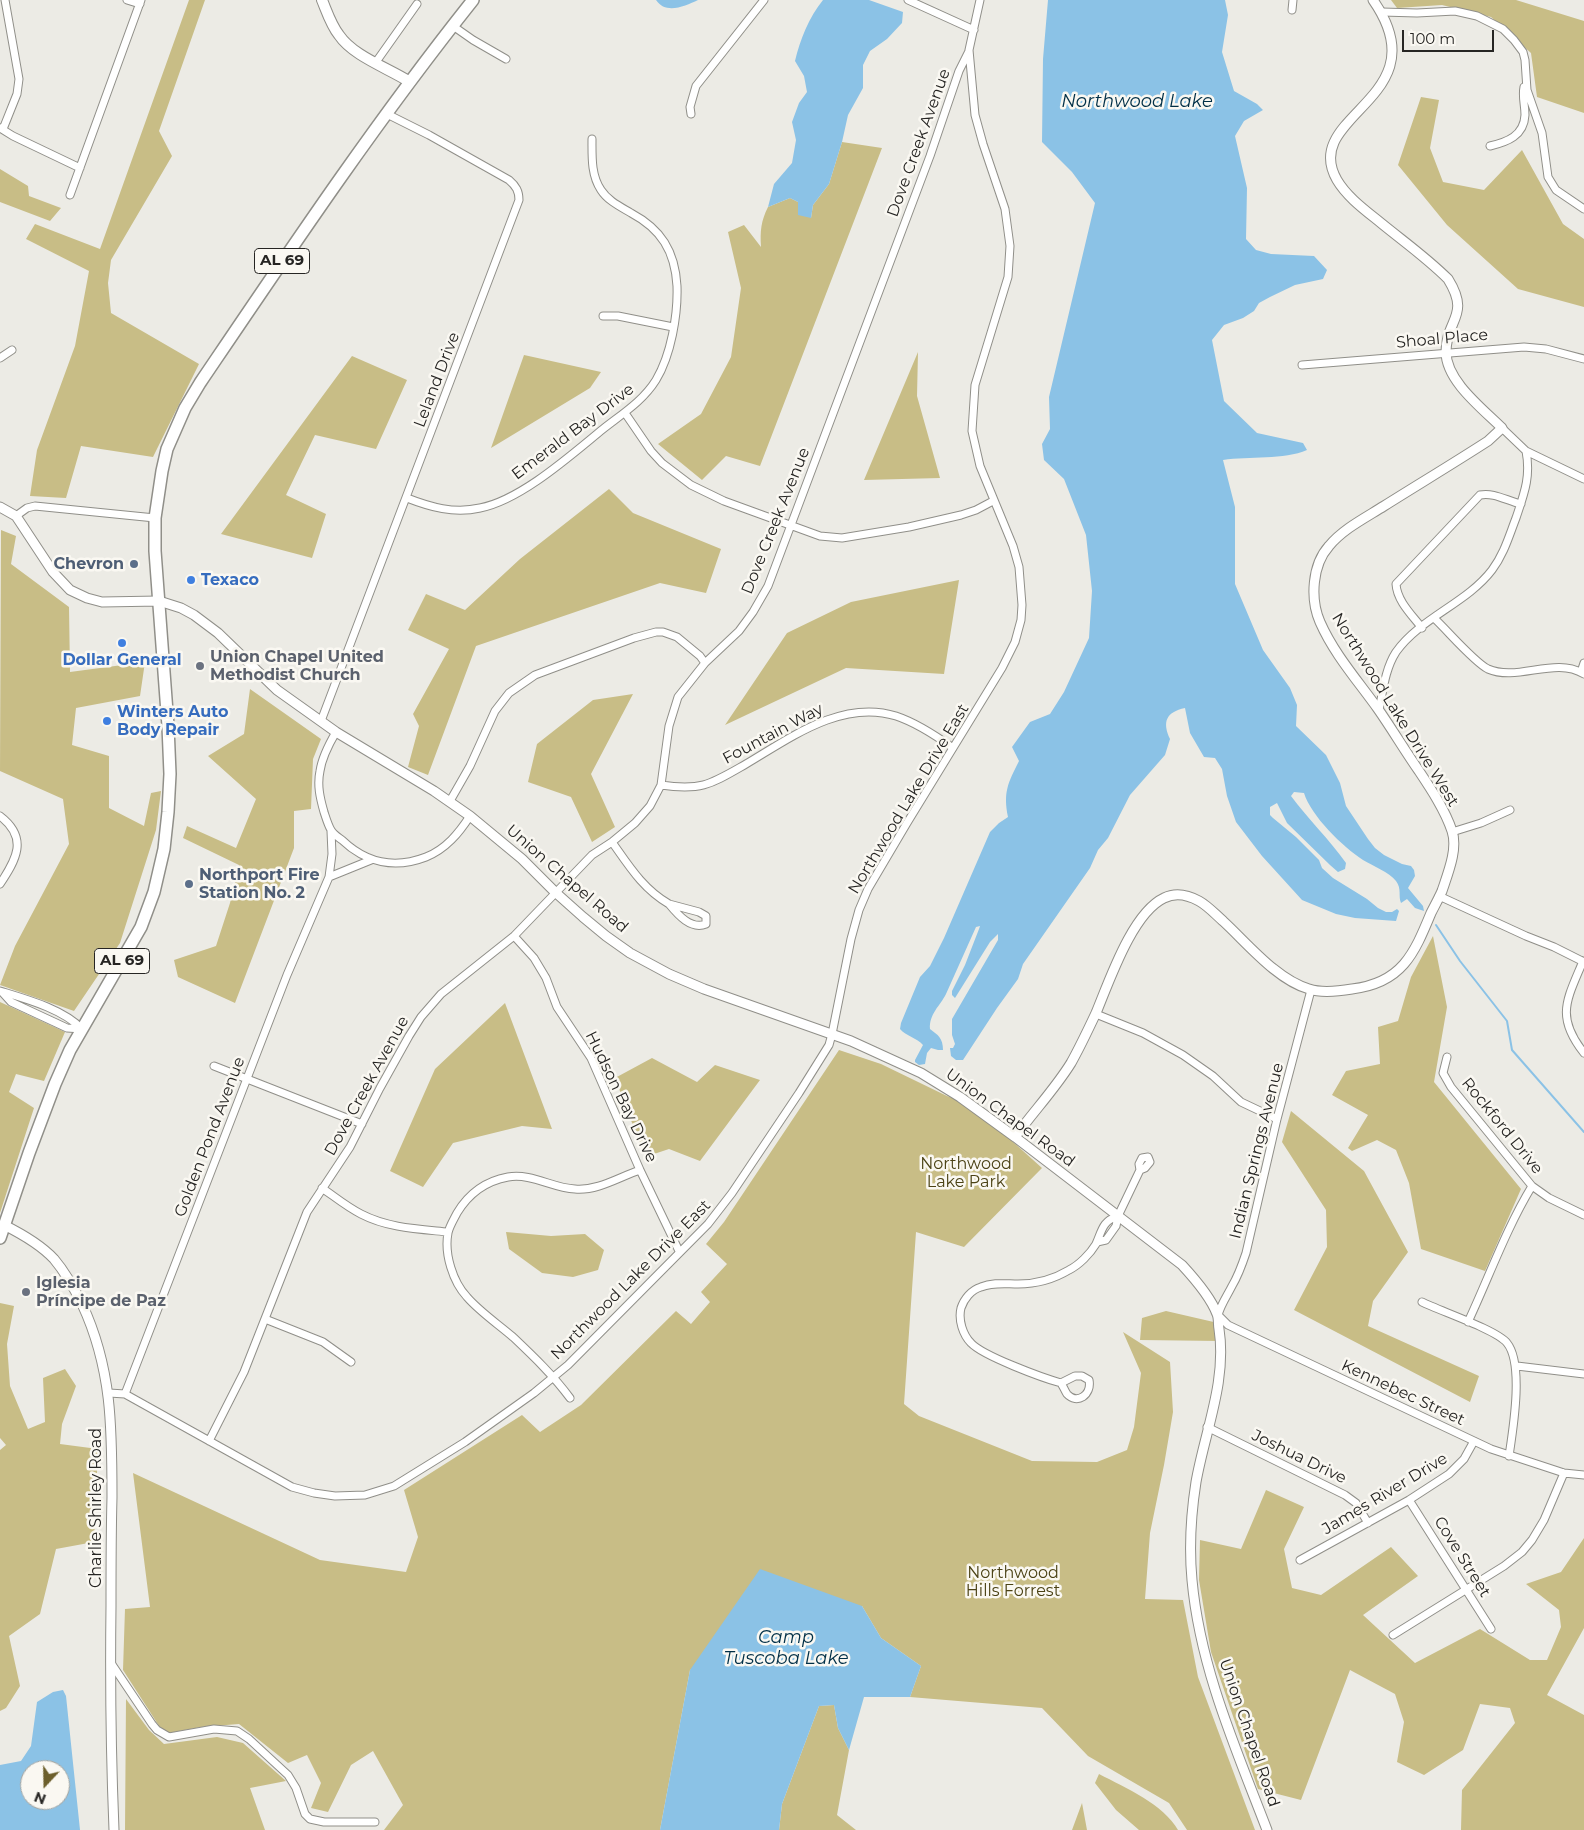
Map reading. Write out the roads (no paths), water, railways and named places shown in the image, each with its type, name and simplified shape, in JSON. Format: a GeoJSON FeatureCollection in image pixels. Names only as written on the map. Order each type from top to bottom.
{"type":"FeatureCollection","features":[{"type":"Feature","properties":{"kind":"main road"},"geometry":{"type":"LineString","coordinates":[[322,0],[334,27],[343,40],[355,51],[410,82]]}},
{"type":"Feature","properties":{"kind":"main road","name":"AL 69"},"geometry":{"type":"LineString","coordinates":[[0,1238],[55,1084],[70,1050],[141,927],[154,892],[164,849],[170,766],[155,551],[155,518],[167,449],[185,408],[280,264],[410,82],[473,0]]}},
{"type":"Feature","properties":{"kind":"street"},"geometry":{"type":"LineString","coordinates":[[4,0],[19,79],[17,94],[2,128],[13,136],[80,168]]}},
{"type":"Feature","properties":{"kind":"street"},"geometry":{"type":"LineString","coordinates":[[70,195],[141,2],[127,0]]}},
{"type":"Feature","properties":{"kind":"street"},"geometry":{"type":"LineString","coordinates":[[691,114],[690,107],[696,86],[764,0]]}},
{"type":"Feature","properties":{"kind":"street"},"geometry":{"type":"LineString","coordinates":[[908,0],[974,30]]}},
{"type":"Feature","properties":{"kind":"street","name":"Northwood Lake Drive East"},"geometry":{"type":"LineString","coordinates":[[125,1394],[266,1474],[299,1490],[336,1496],[372,1493],[394,1486],[466,1442],[522,1403],[568,1365],[660,1273],[679,1251],[708,1224],[732,1194],[812,1075],[829,1045],[859,910],[868,889],[1002,668],[1014,642],[1021,620],[1022,605],[1019,567],[1013,546],[980,466],[974,445],[972,416],[976,378],[1008,277],[1010,246],[1005,209],[978,130],[973,93],[969,50],[980,0]]}},
{"type":"Feature","properties":{"kind":"street"},"geometry":{"type":"LineString","coordinates":[[1292,0],[1292,10]]}},
{"type":"Feature","properties":{"kind":"street"},"geometry":{"type":"LineString","coordinates":[[1373,0],[1382,12],[1391,42],[1392,56],[1389,71],[1378,90],[1337,135],[1331,157],[1334,172],[1341,186],[1356,203],[1448,279],[1456,291],[1458,314],[1446,353],[1452,373],[1460,385],[1526,451],[1584,479]]}},
{"type":"Feature","properties":{"kind":"street"},"geometry":{"type":"LineString","coordinates":[[376,62],[417,4]]}},
{"type":"Feature","properties":{"kind":"street"},"geometry":{"type":"LineString","coordinates":[[1382,12],[1424,13],[1454,11],[1477,16],[1503,29],[1523,52],[1528,97],[1542,134],[1548,177],[1556,190],[1584,209]]}},
{"type":"Feature","properties":{"kind":"street"},"geometry":{"type":"LineString","coordinates":[[452,26],[506,59]]}},
{"type":"Feature","properties":{"kind":"street","name":"Dove Creek Avenue"},"geometry":{"type":"LineString","coordinates":[[209,1440],[244,1372],[307,1212],[350,1147],[389,1071],[421,1017],[441,994],[514,936],[554,892],[592,855],[612,842],[635,823],[650,806],[661,785],[668,734],[675,704],[682,691],[705,663],[739,631],[768,586],[930,156],[959,71],[969,50]]}},
{"type":"Feature","properties":{"kind":"street"},"geometry":{"type":"LineString","coordinates":[[1490,146],[1511,140],[1519,133],[1525,115],[1523,97],[1526,82]]}},
{"type":"Feature","properties":{"kind":"street","name":"Leland Drive"},"geometry":{"type":"LineString","coordinates":[[321,721],[515,215],[519,200],[519,193],[515,185],[502,176],[387,114]]}},
{"type":"Feature","properties":{"kind":"street","name":"Emerald Bay Drive"},"geometry":{"type":"LineString","coordinates":[[407,498],[449,510],[479,509],[501,501],[540,478],[625,413],[646,393],[655,381],[668,355],[673,327],[677,301],[674,263],[661,236],[651,225],[618,206],[601,191],[592,170],[592,139]]}},
{"type":"Feature","properties":{"kind":"street"},"geometry":{"type":"LineString","coordinates":[[603,316],[618,316],[673,327]]}},
{"type":"Feature","properties":{"kind":"street","name":"Shoal Place"},"geometry":{"type":"LineString","coordinates":[[1302,365],[1524,347],[1546,349],[1584,359]]}},
{"type":"Feature","properties":{"kind":"street"},"geometry":{"type":"LineString","coordinates":[[0,358],[12,350]]}},
{"type":"Feature","properties":{"kind":"street"},"geometry":{"type":"LineString","coordinates":[[625,413],[651,451],[678,477],[724,501],[820,536],[842,538],[909,528],[961,515],[993,501]]}},
{"type":"Feature","properties":{"kind":"street","name":"Northwood Lake Drive West"},"geometry":{"type":"LineString","coordinates":[[1015,1137],[1064,1074],[1096,1014],[1112,974],[1141,920],[1162,899],[1176,895],[1190,897],[1203,904],[1275,969],[1294,983],[1311,990],[1349,990],[1364,987],[1385,979],[1398,971],[1413,954],[1440,896],[1450,866],[1453,851],[1452,832],[1434,795],[1379,710],[1338,654],[1320,622],[1314,593],[1315,579],[1318,564],[1325,550],[1341,534],[1488,441],[1502,428]]}},
{"type":"Feature","properties":{"kind":"street"},"geometry":{"type":"LineString","coordinates":[[1379,710],[1385,679],[1393,658],[1401,646],[1477,585],[1493,569],[1505,550],[1521,504],[1529,468],[1526,451]]}},
{"type":"Feature","properties":{"kind":"street"},"geometry":{"type":"LineString","coordinates":[[1529,468],[1540,458]]}},
{"type":"Feature","properties":{"kind":"street"},"geometry":{"type":"LineString","coordinates":[[1422,628],[1400,599],[1396,592],[1396,584],[1480,495],[1487,493],[1521,504]]}},
{"type":"Feature","properties":{"kind":"street"},"geometry":{"type":"LineString","coordinates":[[16,516],[27,508],[35,506],[155,518]]}},
{"type":"Feature","properties":{"kind":"street"},"geometry":{"type":"LineString","coordinates":[[0,507],[16,516],[53,572],[70,590],[87,598],[102,602],[159,602]]}},
{"type":"Feature","properties":{"kind":"street","name":"Union Chapel Road"},"geometry":{"type":"LineString","coordinates":[[159,602],[181,608],[194,615],[218,632],[277,690],[336,732],[450,801],[522,859],[554,892],[606,936],[656,968],[704,989],[859,1044],[921,1073],[960,1097],[1015,1137],[1182,1265],[1197,1282],[1218,1315],[1221,1350],[1217,1394],[1207,1427],[1196,1482],[1192,1520],[1192,1572],[1196,1610],[1207,1661],[1220,1705],[1267,1830]]}},
{"type":"Feature","properties":{"kind":"street"},"geometry":{"type":"LineString","coordinates":[[1434,618],[1476,660],[1488,669],[1504,672],[1542,668],[1565,669],[1582,673],[1584,663]]}},
{"type":"Feature","properties":{"kind":"street"},"geometry":{"type":"LineString","coordinates":[[450,801],[470,766],[495,711],[509,693],[535,675],[634,638],[656,632],[663,632],[678,637],[700,656],[705,663]]}},
{"type":"Feature","properties":{"kind":"street","name":"Fountain Way"},"geometry":{"type":"LineString","coordinates":[[661,785],[685,788],[707,784],[821,722],[850,714],[873,713],[896,716],[929,732],[952,748]]}},
{"type":"Feature","properties":{"kind":"street"},"geometry":{"type":"LineString","coordinates":[[336,732],[323,758],[319,780],[321,803],[331,831],[352,850],[371,860],[395,862],[411,861],[426,857],[451,840],[470,816]]}},
{"type":"Feature","properties":{"kind":"street"},"geometry":{"type":"LineString","coordinates":[[1452,832],[1481,823],[1510,810]]}},
{"type":"Feature","properties":{"kind":"street"},"geometry":{"type":"LineString","coordinates":[[0,816],[14,830],[18,844],[16,859],[0,884]]}},
{"type":"Feature","properties":{"kind":"street","name":"Golden Pond Avenue"},"geometry":{"type":"LineString","coordinates":[[125,1394],[304,932],[329,877],[332,854],[331,831]]}},
{"type":"Feature","properties":{"kind":"street"},"geometry":{"type":"LineString","coordinates":[[612,842],[640,882],[669,904],[692,925],[699,927],[706,924],[706,916],[700,912],[669,904]]}},
{"type":"Feature","properties":{"kind":"street"},"geometry":{"type":"LineString","coordinates":[[329,877],[371,860]]}},
{"type":"Feature","properties":{"kind":"street"},"geometry":{"type":"LineString","coordinates":[[1440,896],[1526,936],[1554,946],[1584,962],[1571,990],[1566,1012],[1566,1019],[1571,1034],[1584,1053]]}},
{"type":"Feature","properties":{"kind":"street","name":"Hudson Bay Drive"},"geometry":{"type":"LineString","coordinates":[[514,936],[534,958],[546,978],[557,1007],[590,1058],[679,1251]]}},
{"type":"Feature","properties":{"kind":"street","name":"Indian Springs Avenue"},"geometry":{"type":"LineString","coordinates":[[1218,1315],[1222,1301],[1231,1289],[1241,1268],[1311,990]]}},
{"type":"Feature","properties":{"kind":"street"},"geometry":{"type":"LineString","coordinates":[[1,991],[10,1002],[67,1028],[82,1029]]}},
{"type":"Feature","properties":{"kind":"street"},"geometry":{"type":"LineString","coordinates":[[1096,1014],[1142,1033],[1183,1054],[1212,1076],[1241,1102],[1277,1120]]}},
{"type":"Feature","properties":{"kind":"street","name":"Rockford Drive"},"geometry":{"type":"LineString","coordinates":[[1447,1058],[1443,1073],[1451,1087],[1532,1186],[1549,1198],[1584,1215]]}},
{"type":"Feature","properties":{"kind":"street"},"geometry":{"type":"LineString","coordinates":[[214,1066],[362,1124]]}},
{"type":"Feature","properties":{"kind":"street"},"geometry":{"type":"LineString","coordinates":[[570,1398],[554,1376],[465,1296],[452,1269],[448,1254],[448,1232],[462,1205],[484,1185],[497,1179],[511,1176],[526,1177],[569,1189],[585,1189],[640,1170]]}},
{"type":"Feature","properties":{"kind":"street"},"geometry":{"type":"LineString","coordinates":[[1061,1383],[1023,1370],[975,1347],[965,1335],[960,1321],[960,1314],[965,1300],[975,1289],[996,1283],[1026,1284],[1056,1277],[1076,1266],[1088,1255],[1097,1242],[1106,1240],[1116,1226],[1118,1216],[1140,1170]]}},
{"type":"Feature","properties":{"kind":"street"},"geometry":{"type":"LineString","coordinates":[[1468,1322],[1500,1248],[1532,1186]]}},
{"type":"Feature","properties":{"kind":"street"},"geometry":{"type":"LineString","coordinates":[[322,1188],[348,1206],[376,1220],[412,1229],[448,1232]]}},
{"type":"Feature","properties":{"kind":"street","name":"Charlie Shirley Road"},"geometry":{"type":"LineString","coordinates":[[4,1225],[30,1239],[48,1254],[71,1284],[94,1332],[106,1375],[109,1393],[112,1451],[111,1663],[114,1830]]}},
{"type":"Feature","properties":{"kind":"street"},"geometry":{"type":"LineString","coordinates":[[1422,1302],[1495,1334],[1507,1342],[1514,1354],[1516,1366],[1509,1456]]}},
{"type":"Feature","properties":{"kind":"street","name":"Kennebec Street"},"geometry":{"type":"LineString","coordinates":[[1218,1315],[1228,1324],[1251,1337],[1474,1441],[1509,1456],[1564,1473],[1584,1475]]}},
{"type":"Feature","properties":{"kind":"street"},"geometry":{"type":"LineString","coordinates":[[265,1319],[323,1342],[351,1362]]}},
{"type":"Feature","properties":{"kind":"street"},"geometry":{"type":"LineString","coordinates":[[1516,1366],[1584,1374]]}},
{"type":"Feature","properties":{"kind":"street"},"geometry":{"type":"LineString","coordinates":[[109,1393],[125,1394]]}},
{"type":"Feature","properties":{"kind":"street","name":"Joshua Drive"},"geometry":{"type":"LineString","coordinates":[[1207,1427],[1345,1495],[1356,1503],[1368,1523]]}},
{"type":"Feature","properties":{"kind":"street","name":"James River Drive"},"geometry":{"type":"LineString","coordinates":[[1300,1560],[1409,1500],[1449,1474],[1460,1465],[1474,1441]]}},
{"type":"Feature","properties":{"kind":"street"},"geometry":{"type":"LineString","coordinates":[[1393,1635],[1510,1562],[1532,1540],[1544,1520],[1564,1473]]}},
{"type":"Feature","properties":{"kind":"street","name":"Cove Street"},"geometry":{"type":"LineString","coordinates":[[1409,1500],[1491,1629]]}},
{"type":"Feature","properties":{"kind":"street"},"geometry":{"type":"LineString","coordinates":[[111,1663],[152,1724],[169,1738],[214,1729],[237,1731],[250,1738],[288,1775],[296,1788],[305,1814],[310,1819],[324,1822],[375,1822]]}},
{"type":"Feature","properties":{"kind":"water"},"geometry":{"type":"Polygon","coordinates":[[[656,0],[698,0],[682,7],[670,8],[660,5],[656,0]]]}},
{"type":"Feature","properties":{"kind":"water"},"geometry":{"type":"Polygon","coordinates":[[[823,0],[869,0],[903,12],[902,23],[887,39],[870,51],[863,65],[863,88],[848,115],[829,184],[813,205],[811,218],[798,215],[798,202],[790,198],[768,207],[774,184],[792,163],[796,140],[792,122],[799,103],[807,92],[804,76],[795,61],[806,29],[813,14],[823,0]]]}},
{"type":"Feature","properties":{"kind":"water","name":"Northwood Lake"},"geometry":{"type":"Polygon","coordinates":[[[1048,0],[1225,0],[1228,15],[1222,52],[1234,91],[1257,104],[1263,110],[1244,121],[1235,136],[1247,188],[1246,239],[1256,250],[1271,254],[1314,256],[1327,270],[1323,279],[1295,285],[1259,303],[1254,311],[1243,318],[1224,325],[1212,340],[1224,401],[1257,433],[1303,443],[1307,450],[1277,457],[1223,460],[1235,507],[1235,584],[1263,650],[1290,688],[1297,705],[1296,726],[1326,755],[1340,783],[1346,806],[1375,848],[1402,864],[1411,866],[1414,870],[1415,876],[1408,888],[1423,906],[1424,911],[1415,908],[1407,899],[1401,903],[1399,887],[1396,881],[1346,847],[1320,821],[1304,793],[1294,792],[1291,796],[1346,863],[1345,869],[1338,872],[1330,865],[1287,823],[1277,803],[1270,807],[1270,815],[1319,860],[1322,868],[1333,878],[1386,912],[1392,912],[1397,909],[1399,911],[1396,921],[1355,918],[1336,914],[1302,900],[1262,856],[1236,822],[1227,796],[1222,769],[1215,758],[1204,757],[1190,733],[1185,708],[1174,712],[1167,719],[1166,728],[1170,739],[1165,755],[1130,795],[1108,838],[1098,850],[1090,868],[1023,964],[1018,979],[963,1060],[956,1060],[951,1056],[950,1048],[953,1048],[955,1044],[952,1035],[952,1019],[998,940],[998,934],[990,942],[955,998],[952,995],[952,991],[965,965],[980,926],[976,927],[946,994],[931,1019],[930,1029],[938,1035],[943,1050],[931,1048],[927,1053],[925,1064],[919,1065],[915,1060],[923,1045],[900,1029],[901,1023],[920,977],[930,966],[944,938],[990,832],[1008,817],[1007,788],[1019,761],[1012,747],[1030,722],[1050,714],[1064,692],[1089,638],[1092,591],[1086,535],[1064,479],[1044,460],[1042,444],[1050,429],[1049,397],[1095,203],[1072,172],[1042,142],[1043,59],[1048,0]]]}},
{"type":"Feature","properties":{"kind":"water","name":"Camp Tuscoba Lake"},"geometry":{"type":"Polygon","coordinates":[[[760,1569],[862,1606],[881,1638],[921,1666],[910,1697],[864,1697],[849,1750],[838,1728],[834,1705],[819,1706],[782,1804],[779,1830],[660,1830],[690,1670],[760,1569]]]}},
{"type":"Feature","properties":{"kind":"water"},"geometry":{"type":"Polygon","coordinates":[[[63,1690],[66,1696],[80,1830],[0,1830],[0,1765],[20,1761],[20,1810],[70,1810],[70,1760],[22,1760],[31,1746],[37,1702],[53,1692],[63,1690]]]}},
{"type":"Feature","properties":{"kind":"waterway"},"geometry":{"type":"LineString","coordinates":[[1436,925],[1460,961],[1507,1021],[1512,1050],[1584,1132]]}},
{"type":"Feature","properties":{"kind":"place","name":"Chevron"},"geometry":{"type":"Point","coordinates":[134,564]}},
{"type":"Feature","properties":{"kind":"place","name":"Texaco"},"geometry":{"type":"Point","coordinates":[191,580]}},
{"type":"Feature","properties":{"kind":"place","name":"Dollar General"},"geometry":{"type":"Point","coordinates":[122,643]}},
{"type":"Feature","properties":{"kind":"place","name":"Union Chapel United Methodist Church"},"geometry":{"type":"Point","coordinates":[200,666]}},
{"type":"Feature","properties":{"kind":"place","name":"Winters Auto Body Repair"},"geometry":{"type":"Point","coordinates":[107,721]}},
{"type":"Feature","properties":{"kind":"place","name":"Northport Fire Station No. 2"},"geometry":{"type":"Point","coordinates":[189,884]}},
{"type":"Feature","properties":{"kind":"place","name":"Iglesia Príncipe de Paz"},"geometry":{"type":"Point","coordinates":[26,1292]}},
{"type":"Feature","properties":{"kind":"park label","name":"Northwood Lake Park"},"geometry":{"type":"Point","coordinates":[966,1173]}},
{"type":"Feature","properties":{"kind":"park label","name":"Northwood Hills Forrest"},"geometry":{"type":"Point","coordinates":[1013,1582]}}]}
